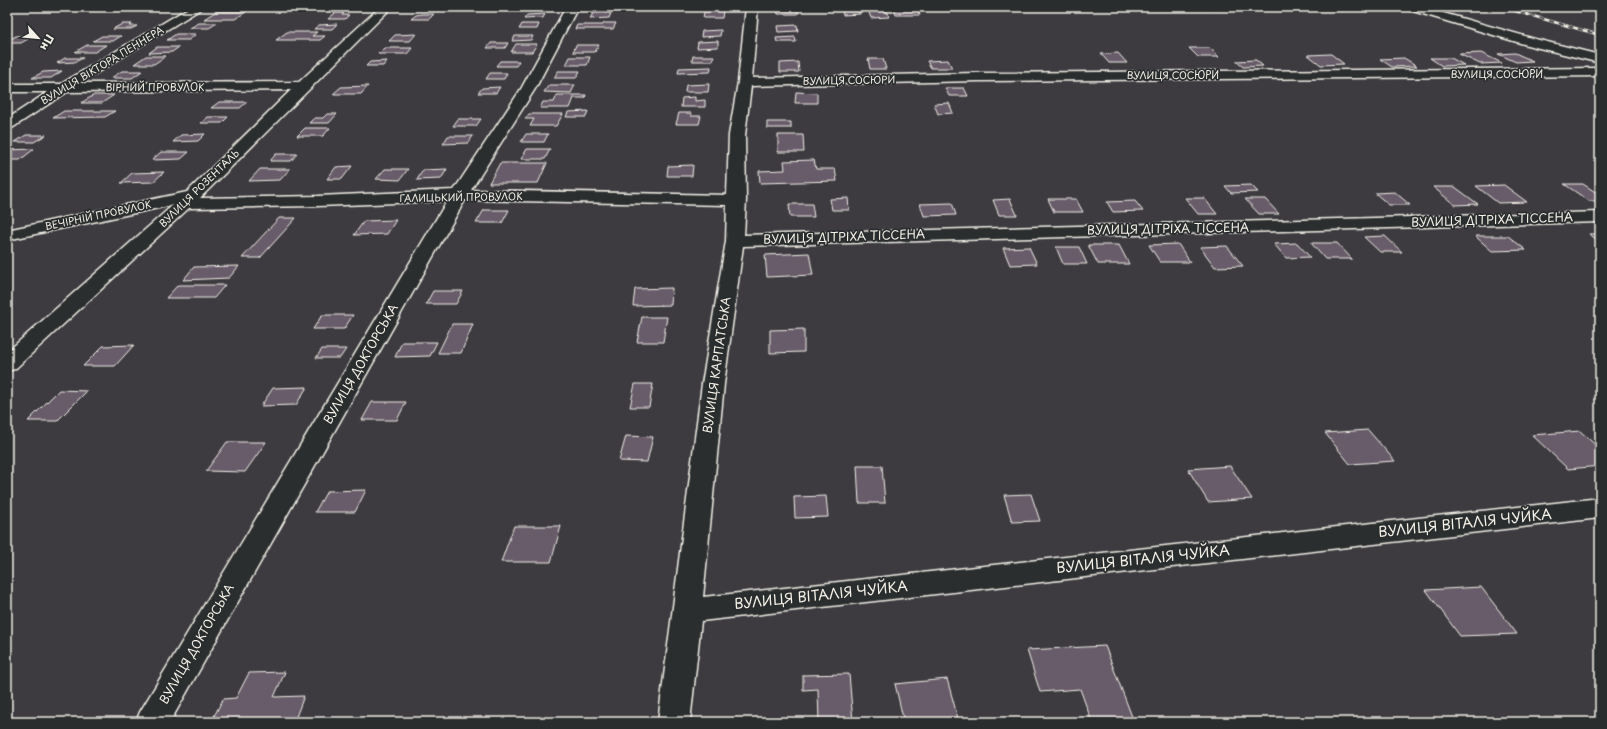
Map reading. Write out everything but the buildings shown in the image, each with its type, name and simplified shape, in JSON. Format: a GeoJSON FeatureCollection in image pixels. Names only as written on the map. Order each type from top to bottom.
{"type":"FeatureCollection","features":[{"type":"Feature","properties":{"kind":"street","name":"ВУЛИЦЯ ВІКТОРА ПЕННЕРА"},"geometry":{"type":"LineString","coordinates":[[7,125],[65,87],[198,7]]}},
{"type":"Feature","properties":{"kind":"street","name":"ВУЛИЦЯ РОЗЕНТАЛЬ"},"geometry":{"type":"LineString","coordinates":[[7,364],[188,200],[303,86],[386,7]]}},
{"type":"Feature","properties":{"kind":"street","name":"ВУЛИЦЯ ДОКТОРСЬКА"},"geometry":{"type":"LineString","coordinates":[[152,722],[459,195],[528,90],[572,7]]}},
{"type":"Feature","properties":{"kind":"street","name":"ВУЛИЦЯ КАРПАТСЬКА"},"geometry":{"type":"LineString","coordinates":[[674,722],[713,384],[735,241],[737,200],[737,135],[745,82],[752,7]]}},
{"type":"Feature","properties":{"kind":"street"},"geometry":{"type":"LineString","coordinates":[[1410,7],[1531,42],[1600,59]]}},
{"type":"Feature","properties":{"kind":"street"},"geometry":{"type":"LineString","coordinates":[[1531,42],[1545,51],[1597,75]]}},
{"type":"Feature","properties":{"kind":"street","name":"ВУЛИЦЯ СОСЮРИ"},"geometry":{"type":"LineString","coordinates":[[745,82],[1187,75],[1597,75]]}},
{"type":"Feature","properties":{"kind":"street","name":"ВІРНИЙ ПРОВУЛОК"},"geometry":{"type":"LineString","coordinates":[[7,88],[303,86]]}},
{"type":"Feature","properties":{"kind":"street","name":"ГАЛИЦЬКИЙ ПРОВУЛОК"},"geometry":{"type":"LineString","coordinates":[[188,200],[318,201],[459,195],[737,200]]}},
{"type":"Feature","properties":{"kind":"street","name":"ВЕЧІРНІЙ ПРОВУЛОК"},"geometry":{"type":"LineString","coordinates":[[7,235],[188,200]]}},
{"type":"Feature","properties":{"kind":"street","name":"ВУЛИЦЯ ДІТРІХА ТІССЕНА"},"geometry":{"type":"LineString","coordinates":[[735,241],[1600,217]]}},
{"type":"Feature","properties":{"kind":"street"},"geometry":{"type":"LineString","coordinates":[[7,349],[29,344]]}},
{"type":"Feature","properties":{"kind":"street","name":"ВУЛИЦЯ ВІТАЛІЯ ЧУЙКА"},"geometry":{"type":"LineString","coordinates":[[686,610],[1600,508]]}},
{"type":"Feature","properties":{"kind":"railway"},"geometry":{"type":"LineString","coordinates":[[1501,7],[1600,35]]}}]}
